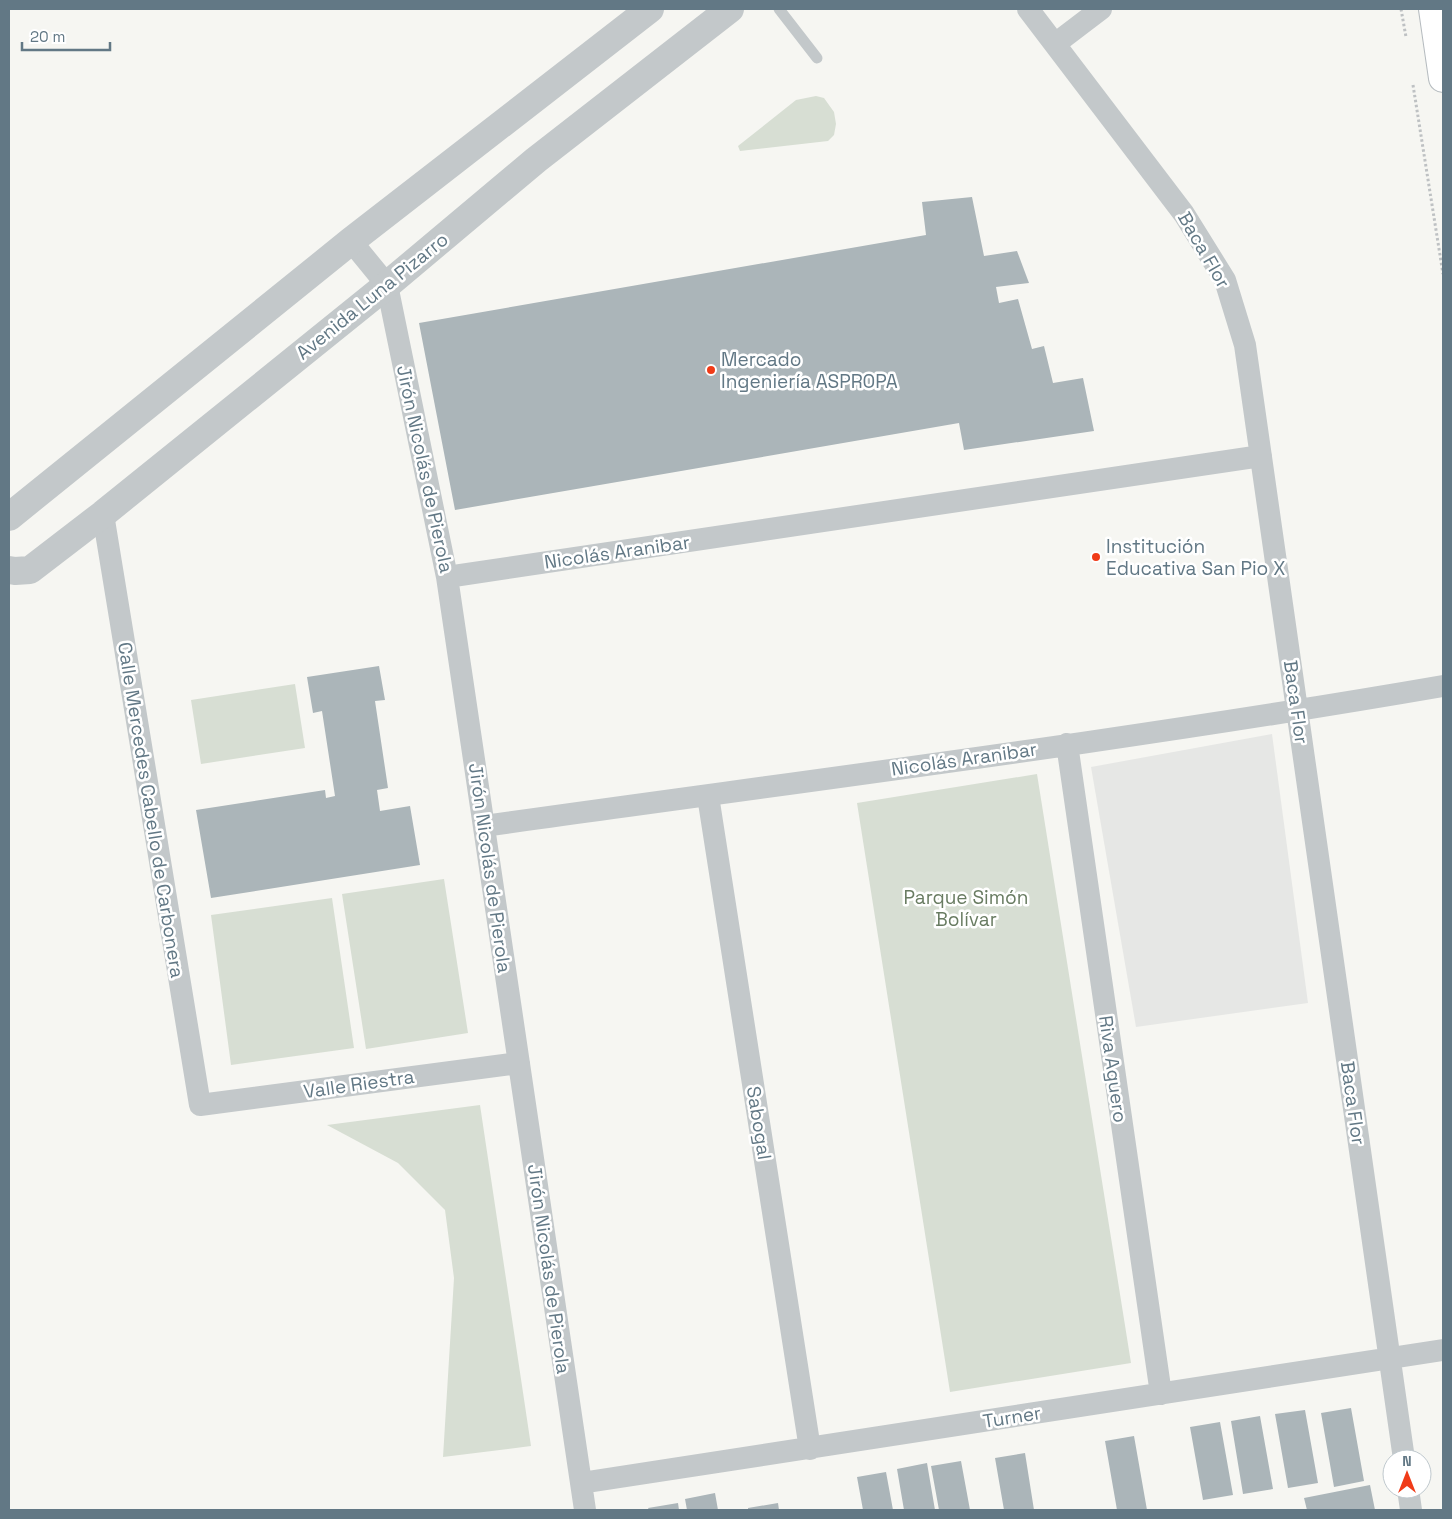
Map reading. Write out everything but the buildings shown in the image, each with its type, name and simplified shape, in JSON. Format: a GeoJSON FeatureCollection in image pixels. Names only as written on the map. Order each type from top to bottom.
{"type":"FeatureCollection","features":[{"type":"Feature","properties":{"kind":"main road"},"geometry":{"type":"LineString","coordinates":[[1433,9],[1443,78]]}},
{"type":"Feature","properties":{"kind":"street"},"geometry":{"type":"LineString","coordinates":[[9,517],[351,241],[650,9]]}},
{"type":"Feature","properties":{"kind":"street","name":"Avenida Luna Pizarro"},"geometry":{"type":"LineString","coordinates":[[9,570],[30,570],[103,514],[387,285],[536,160],[730,9]]}},
{"type":"Feature","properties":{"kind":"street","name":"Baca Flor"},"geometry":{"type":"LineString","coordinates":[[1028,9],[1184,214],[1225,280],[1246,345],[1403,1449]]}},
{"type":"Feature","properties":{"kind":"street"},"geometry":{"type":"LineString","coordinates":[[1055,44],[1101,9]]}},
{"type":"Feature","properties":{"kind":"street","name":"Jirón Nicolás de Pierola"},"geometry":{"type":"LineString","coordinates":[[351,241],[387,285],[447,577],[585,1510]]}},
{"type":"Feature","properties":{"kind":"street","name":"Nicolás Aranibar"},"geometry":{"type":"LineString","coordinates":[[447,577],[1261,456]]}},
{"type":"Feature","properties":{"kind":"street","name":"Calle Mercedes Cabello de Carbonera"},"geometry":{"type":"LineString","coordinates":[[103,514],[200,1106]]}},
{"type":"Feature","properties":{"kind":"street","name":"Nicolás Aranibar"},"geometry":{"type":"LineString","coordinates":[[484,826],[708,796],[1298,711],[1443,686]]}},
{"type":"Feature","properties":{"kind":"street","name":"Riva Aguero"},"geometry":{"type":"LineString","coordinates":[[1067,744],[1160,1394]]}},
{"type":"Feature","properties":{"kind":"street","name":"Sabogal"},"geometry":{"type":"LineString","coordinates":[[708,796],[810,1449]]}},
{"type":"Feature","properties":{"kind":"street","name":"Valle Riestra"},"geometry":{"type":"LineString","coordinates":[[200,1106],[519,1063]]}},
{"type":"Feature","properties":{"kind":"street","name":"Turner"},"geometry":{"type":"LineString","coordinates":[[581,1483],[1443,1350]]}},
{"type":"Feature","properties":{"kind":"lane"},"geometry":{"type":"LineString","coordinates":[[778,9],[817,58]]}},
{"type":"Feature","properties":{"kind":"path"},"geometry":{"type":"LineString","coordinates":[[1401,9],[1406,38]]}},
{"type":"Feature","properties":{"kind":"path"},"geometry":{"type":"LineString","coordinates":[[1412,78],[1443,274]]}},
{"type":"Feature","properties":{"kind":"shaded area"},"geometry":{"type":"Polygon","coordinates":[[[1272,734],[1308,1003],[1136,1027],[1091,767],[1272,734]]]}},
{"type":"Feature","properties":{"kind":"green space"},"geometry":{"type":"Polygon","coordinates":[[[816,96],[824,98],[834,112],[836,124],[834,135],[828,141],[740,151],[738,146],[796,100],[816,96]]]}},
{"type":"Feature","properties":{"kind":"green space"},"geometry":{"type":"Polygon","coordinates":[[[295,684],[305,748],[201,764],[191,700],[295,684]]]}},
{"type":"Feature","properties":{"kind":"green space","name":"Parque Simón Bolívar"},"geometry":{"type":"Polygon","coordinates":[[[1037,774],[1131,1363],[950,1392],[857,803],[1037,774]]]}},
{"type":"Feature","properties":{"kind":"green space"},"geometry":{"type":"Polygon","coordinates":[[[444,879],[468,1033],[366,1049],[342,894],[444,879]]]}},
{"type":"Feature","properties":{"kind":"green space"},"geometry":{"type":"Polygon","coordinates":[[[332,898],[354,1048],[231,1065],[211,915],[332,898]]]}},
{"type":"Feature","properties":{"kind":"green space"},"geometry":{"type":"Polygon","coordinates":[[[480,1105],[531,1446],[443,1457],[454,1278],[445,1210],[398,1163],[327,1125],[480,1105]]]}},
{"type":"Feature","properties":{"kind":"place","name":"Mercado Ingeniería ASPROPA"},"geometry":{"type":"Point","coordinates":[711,370]}},
{"type":"Feature","properties":{"kind":"place","name":"Institución Educativa San Pio X"},"geometry":{"type":"Point","coordinates":[1096,557]}}]}
